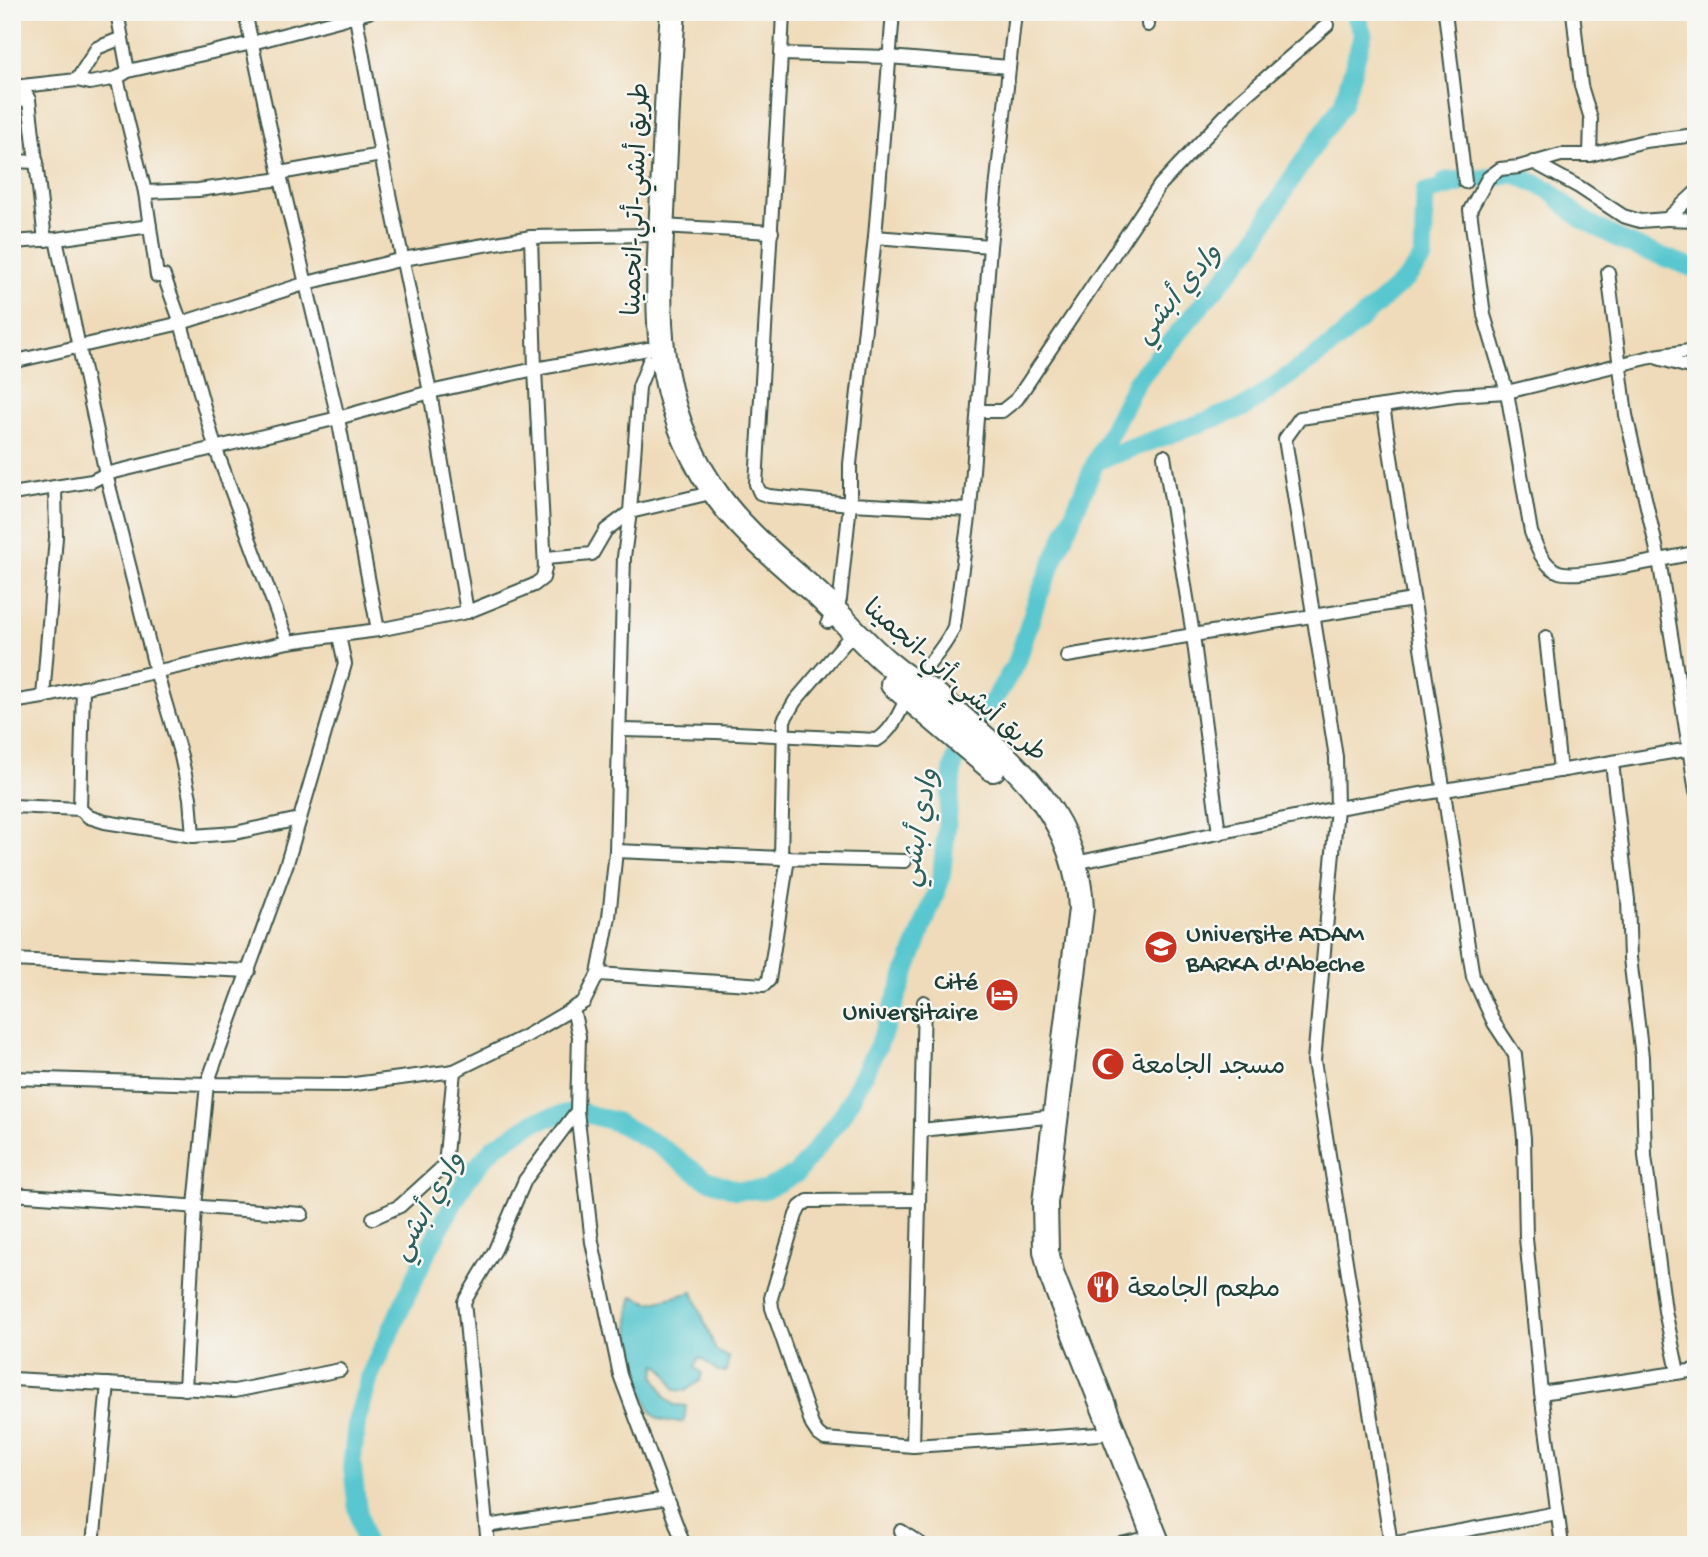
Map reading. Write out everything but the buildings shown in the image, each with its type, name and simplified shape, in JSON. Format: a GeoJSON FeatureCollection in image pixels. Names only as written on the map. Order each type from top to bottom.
{"type":"FeatureCollection","features":[{"type":"Feature","properties":{"kind":"highway"},"geometry":{"type":"LineString","coordinates":[[658,12],[662,64],[655,230],[645,313],[648,355],[660,410],[676,452],[743,545],[832,617],[850,636],[1008,772],[1039,818],[1062,866],[1067,922],[1049,1116],[1030,1214],[1028,1238],[1046,1301],[1106,1433],[1149,1543]]}},
{"type":"Feature","properties":{"kind":"highway","name":"طريق أبشي-أتي-انجمينا"},"geometry":{"type":"LineString","coordinates":[[662,64],[673,12]]}},
{"type":"Feature","properties":{"kind":"highway","name":"طريق أبشي-أتي-انجمينا"},"geometry":{"type":"LineString","coordinates":[[655,230],[663,364],[674,408],[708,494]]}},
{"type":"Feature","properties":{"kind":"highway","name":"طريق أبشي-أتي-انجمينا"},"geometry":{"type":"LineString","coordinates":[[1008,772],[1054,813],[1075,863],[1081,909],[1049,1116]]}},
{"type":"Feature","properties":{"kind":"street"},"geometry":{"type":"LineString","coordinates":[[117,12],[122,38],[122,75],[145,192],[157,276],[164,276],[181,323],[215,447],[288,642]]}},
{"type":"Feature","properties":{"kind":"street"},"geometry":{"type":"LineString","coordinates":[[246,12],[280,176],[338,418],[378,630]]}},
{"type":"Feature","properties":{"kind":"street"},"geometry":{"type":"LineString","coordinates":[[193,836],[190,799],[181,756],[156,671],[106,474],[79,346],[51,240],[29,100],[22,86],[77,80],[90,83],[369,12]]}},
{"type":"Feature","properties":{"kind":"street"},"geometry":{"type":"LineString","coordinates":[[764,12],[783,13],[756,484],[760,493],[769,496],[850,504],[970,510]]}},
{"type":"Feature","properties":{"kind":"street"},"geometry":{"type":"LineString","coordinates":[[832,617],[840,599],[850,504],[850,464],[875,237],[893,12]]}},
{"type":"Feature","properties":{"kind":"street"},"geometry":{"type":"LineString","coordinates":[[621,730],[877,740],[887,734],[918,695],[947,644],[954,627],[970,510],[990,246],[1015,12]]}},
{"type":"Feature","properties":{"kind":"street"},"geometry":{"type":"LineString","coordinates":[[1445,12],[1465,181]]}},
{"type":"Feature","properties":{"kind":"street"},"geometry":{"type":"LineString","coordinates":[[1573,12],[1581,86],[1591,119],[1591,155]]}},
{"type":"Feature","properties":{"kind":"street"},"geometry":{"type":"LineString","coordinates":[[356,14],[381,155],[430,392],[467,612]]}},
{"type":"Feature","properties":{"kind":"street"},"geometry":{"type":"LineString","coordinates":[[979,411],[1002,411],[1017,399],[1160,185],[1239,101],[1327,25]]}},
{"type":"Feature","properties":{"kind":"street"},"geometry":{"type":"LineString","coordinates":[[77,80],[97,48],[122,38]]}},
{"type":"Feature","properties":{"kind":"street"},"geometry":{"type":"LineString","coordinates":[[781,54],[890,57],[1009,67]]}},
{"type":"Feature","properties":{"kind":"street"},"geometry":{"type":"LineString","coordinates":[[12,99],[29,100]]}},
{"type":"Feature","properties":{"kind":"street"},"geometry":{"type":"LineString","coordinates":[[1696,135],[1645,141],[1591,155],[1560,155],[1500,169],[1488,178],[1470,210],[1484,315],[1507,391],[1531,532],[1539,551],[1549,566],[1560,572],[1623,567],[1696,553]]}},
{"type":"Feature","properties":{"kind":"street"},"geometry":{"type":"LineString","coordinates":[[145,192],[198,190],[381,155]]}},
{"type":"Feature","properties":{"kind":"street"},"geometry":{"type":"LineString","coordinates":[[12,161],[37,162]]}},
{"type":"Feature","properties":{"kind":"street"},"geometry":{"type":"LineString","coordinates":[[1532,162],[1579,187],[1623,216],[1640,221],[1696,220]]}},
{"type":"Feature","properties":{"kind":"street"},"geometry":{"type":"LineString","coordinates":[[1667,219],[1696,192]]}},
{"type":"Feature","properties":{"kind":"street"},"geometry":{"type":"LineString","coordinates":[[12,242],[51,240],[150,226]]}},
{"type":"Feature","properties":{"kind":"street"},"geometry":{"type":"LineString","coordinates":[[12,362],[181,323],[307,284],[403,259],[531,237],[655,230],[772,232]]}},
{"type":"Feature","properties":{"kind":"street"},"geometry":{"type":"LineString","coordinates":[[12,702],[288,642],[378,630],[467,612],[534,585],[542,578],[546,558],[535,369],[531,237]]}},
{"type":"Feature","properties":{"kind":"street"},"geometry":{"type":"LineString","coordinates":[[875,237],[990,246]]}},
{"type":"Feature","properties":{"kind":"street"},"geometry":{"type":"LineString","coordinates":[[1608,272],[1626,415],[1659,559],[1692,749],[1696,792]]}},
{"type":"Feature","properties":{"kind":"street"},"geometry":{"type":"LineString","coordinates":[[1557,1513],[1388,1544],[1314,1061],[1337,808],[1336,757],[1285,439],[1300,418],[1456,395],[1507,391],[1655,356],[1696,350]]}},
{"type":"Feature","properties":{"kind":"street"},"geometry":{"type":"LineString","coordinates":[[12,494],[92,481],[106,474],[338,418],[430,392],[535,369],[648,355],[639,387],[624,557],[616,851],[609,917],[598,974],[584,1002],[526,1036],[454,1071],[347,1085],[12,1078]]}},
{"type":"Feature","properties":{"kind":"street"},"geometry":{"type":"LineString","coordinates":[[1655,356],[1696,369]]}},
{"type":"Feature","properties":{"kind":"street"},"geometry":{"type":"LineString","coordinates":[[1383,406],[1473,977],[1494,1023],[1515,1055],[1524,1138],[1526,1238],[1541,1393],[1562,1545]]}},
{"type":"Feature","properties":{"kind":"street"},"geometry":{"type":"LineString","coordinates":[[1164,456],[1193,635],[1219,833]]}},
{"type":"Feature","properties":{"kind":"street"},"geometry":{"type":"LineString","coordinates":[[43,697],[56,537],[55,487]]}},
{"type":"Feature","properties":{"kind":"street"},"geometry":{"type":"LineString","coordinates":[[546,558],[593,554],[606,530],[630,512],[708,494]]}},
{"type":"Feature","properties":{"kind":"street"},"geometry":{"type":"LineString","coordinates":[[1067,656],[1413,600]]}},
{"type":"Feature","properties":{"kind":"street"},"geometry":{"type":"LineString","coordinates":[[185,1389],[195,1206],[207,1084],[287,863],[345,664],[340,636]]}},
{"type":"Feature","properties":{"kind":"street"},"geometry":{"type":"LineString","coordinates":[[598,974],[764,985],[769,979],[784,858],[784,720],[788,710],[850,636]]}},
{"type":"Feature","properties":{"kind":"street"},"geometry":{"type":"LineString","coordinates":[[1546,637],[1560,771]]}},
{"type":"Feature","properties":{"kind":"street"},"geometry":{"type":"LineString","coordinates":[[80,809],[83,688]]}},
{"type":"Feature","properties":{"kind":"street"},"geometry":{"type":"LineString","coordinates":[[1075,863],[1337,808],[1692,749]]}},
{"type":"Feature","properties":{"kind":"street"},"geometry":{"type":"LineString","coordinates":[[1612,763],[1642,1057],[1640,1063],[1645,1156],[1665,1311],[1678,1372]]}},
{"type":"Feature","properties":{"kind":"street"},"geometry":{"type":"LineString","coordinates":[[12,806],[80,809],[89,817],[105,822],[193,836],[235,833],[299,819]]}},
{"type":"Feature","properties":{"kind":"street"},"geometry":{"type":"LineString","coordinates":[[616,851],[905,861]]}},
{"type":"Feature","properties":{"kind":"street"},"geometry":{"type":"LineString","coordinates":[[12,960],[249,971]]}},
{"type":"Feature","properties":{"kind":"street"},"geometry":{"type":"LineString","coordinates":[[914,1446],[924,1002]]}},
{"type":"Feature","properties":{"kind":"street"},"geometry":{"type":"LineString","coordinates":[[573,1009],[579,1036],[576,1111],[592,1242],[620,1375],[684,1545]]}},
{"type":"Feature","properties":{"kind":"street"},"geometry":{"type":"LineString","coordinates":[[373,1218],[400,1206],[445,1165],[454,1071]]}},
{"type":"Feature","properties":{"kind":"street"},"geometry":{"type":"LineString","coordinates":[[488,1545],[464,1302],[495,1250],[525,1180],[576,1111]]}},
{"type":"Feature","properties":{"kind":"street"},"geometry":{"type":"LineString","coordinates":[[921,1130],[1049,1116]]}},
{"type":"Feature","properties":{"kind":"street"},"geometry":{"type":"LineString","coordinates":[[12,1194],[302,1214]]}},
{"type":"Feature","properties":{"kind":"street"},"geometry":{"type":"LineString","coordinates":[[919,1200],[808,1201],[800,1207],[796,1215],[771,1298],[772,1308],[812,1425],[818,1434],[825,1439],[914,1446],[1106,1433]]}},
{"type":"Feature","properties":{"kind":"street"},"geometry":{"type":"LineString","coordinates":[[12,1380],[234,1391],[340,1370]]}},
{"type":"Feature","properties":{"kind":"street"},"geometry":{"type":"LineString","coordinates":[[1541,1393],[1696,1370]]}},
{"type":"Feature","properties":{"kind":"street"},"geometry":{"type":"LineString","coordinates":[[93,1545],[108,1384]]}},
{"type":"Feature","properties":{"kind":"street"},"geometry":{"type":"LineString","coordinates":[[486,1526],[667,1499]]}},
{"type":"Feature","properties":{"kind":"street"},"geometry":{"type":"LineString","coordinates":[[901,1531],[922,1545]]}},
{"type":"Feature","properties":{"kind":"street"},"geometry":{"type":"LineString","coordinates":[[1116,1545],[1149,1543]]}},
{"type":"Feature","properties":{"kind":"water"},"geometry":{"type":"Polygon","coordinates":[[[693,1292],[716,1351],[729,1357],[726,1372],[719,1372],[699,1357],[695,1367],[702,1373],[700,1381],[685,1391],[675,1390],[666,1372],[657,1364],[655,1376],[666,1398],[674,1405],[686,1406],[684,1422],[668,1421],[653,1414],[644,1395],[631,1339],[630,1307],[633,1296],[650,1303],[693,1292]]]}},
{"type":"Feature","properties":{"kind":"waterway","name":"وادي أبشي"},"geometry":{"type":"LineString","coordinates":[[365,1545],[352,1463],[357,1420],[371,1373],[428,1250],[466,1180],[494,1147],[536,1121],[577,1111],[616,1122],[658,1145],[705,1179],[737,1190],[764,1190],[796,1174],[844,1113],[879,1044],[941,879],[953,768],[958,749],[965,734],[995,698],[1017,662],[1037,600],[1096,461],[1136,382],[1250,248],[1290,181],[1343,103],[1363,34],[1354,12]]}},
{"type":"Feature","properties":{"kind":"waterway"},"geometry":{"type":"LineString","coordinates":[[1446,181],[1513,173],[1549,190],[1582,219],[1626,243],[1696,269]]}},
{"type":"Feature","properties":{"kind":"waterway"},"geometry":{"type":"LineString","coordinates":[[1096,461],[1245,407],[1332,345],[1406,279],[1423,258],[1425,192],[1458,184]]}},
{"type":"Feature","properties":{"kind":"place","name":"Universite ADAM BARKA d'Abeche"},"geometry":{"type":"Point","coordinates":[1161,947]}},
{"type":"Feature","properties":{"kind":"place","name":"Cité Universitaire"},"geometry":{"type":"Point","coordinates":[1002,995]}},
{"type":"Feature","properties":{"kind":"place","name":"مسجد الجامعة"},"geometry":{"type":"Point","coordinates":[1108,1064]}},
{"type":"Feature","properties":{"kind":"place","name":"مطعم الجامعة"},"geometry":{"type":"Point","coordinates":[1103,1287]}}]}
